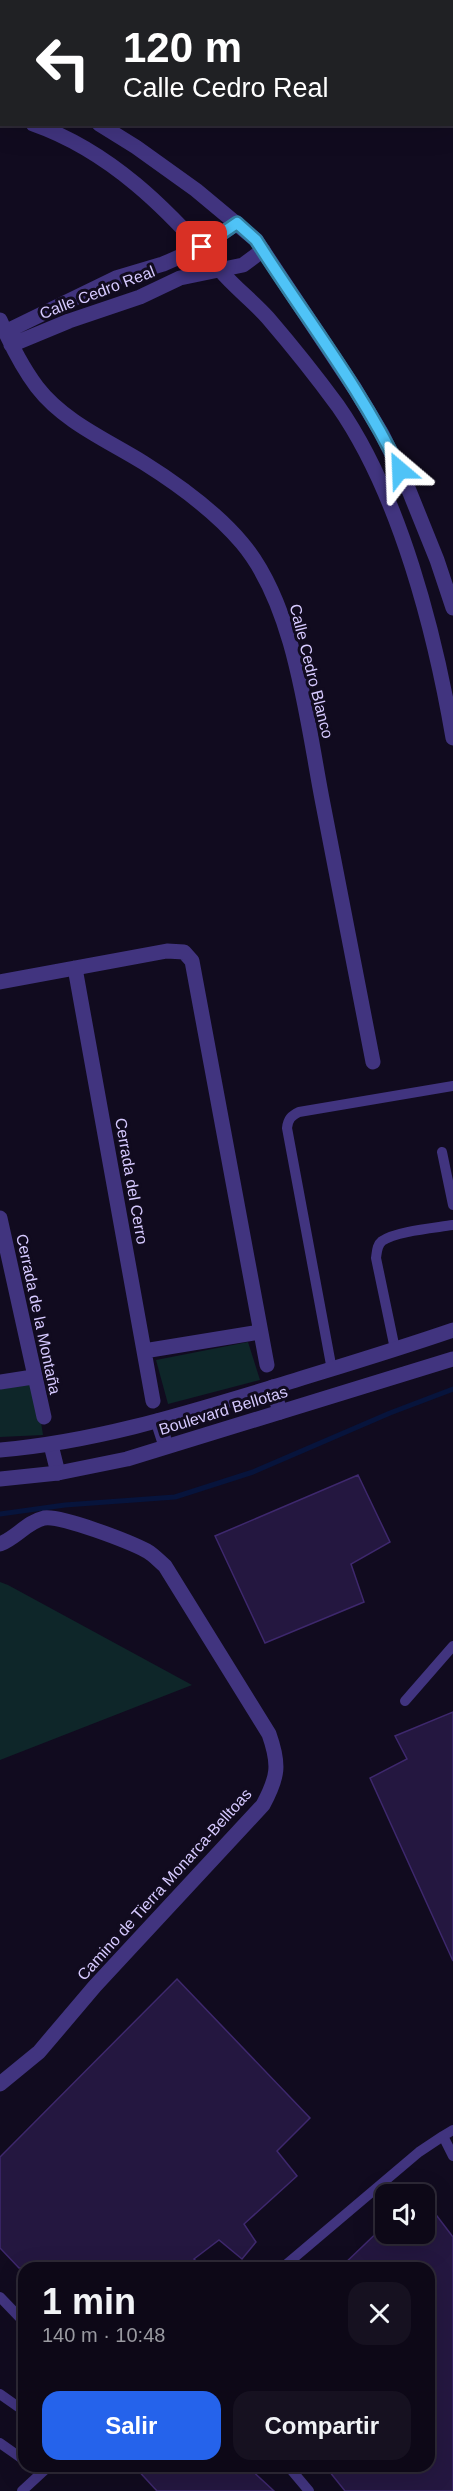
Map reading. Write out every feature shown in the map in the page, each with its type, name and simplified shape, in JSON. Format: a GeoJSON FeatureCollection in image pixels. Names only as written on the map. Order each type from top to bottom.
{"type":"FeatureCollection","features":[{"type":"Feature","properties":{"kind":"street"},"geometry":{"type":"LineString","coordinates":[[37,126],[83,147],[124,174],[173,216],[221,271],[266,316],[339,408],[370,463],[400,533],[448,677],[453,738]]}},
{"type":"Feature","properties":{"kind":"street"},"geometry":{"type":"LineString","coordinates":[[102,126],[196,190],[256,240],[355,389],[382,434],[408,488],[437,560],[453,608]]}},
{"type":"Feature","properties":{"kind":"street","name":"Calle Cedro Real"},"geometry":{"type":"LineString","coordinates":[[5,332],[122,275],[163,264],[202,247],[237,223]]}},
{"type":"Feature","properties":{"kind":"street","name":"Calle Cedro Real"},"geometry":{"type":"LineString","coordinates":[[5,332],[69,321],[111,308],[141,297],[180,278],[199,272],[221,271],[243,265],[263,250]]}},
{"type":"Feature","properties":{"kind":"street"},"geometry":{"type":"LineString","coordinates":[[101,286],[111,308]]}},
{"type":"Feature","properties":{"kind":"street","name":"Calle Cedro Blanco"},"geometry":{"type":"LineString","coordinates":[[5,332],[38,388],[69,417],[182,489],[213,514],[242,543],[263,574],[278,605],[301,692],[373,1062]]}},
{"type":"Feature","properties":{"kind":"street"},"geometry":{"type":"LineString","coordinates":[[0,982],[167,951],[184,952],[192,961],[267,1365]]}},
{"type":"Feature","properties":{"kind":"street","name":"Cerrada del Cerro"},"geometry":{"type":"LineString","coordinates":[[75,968],[153,1401]]}},
{"type":"Feature","properties":{"kind":"street","name":"Cerrada de la Montaña"},"geometry":{"type":"LineString","coordinates":[[0,1218],[33,1377],[44,1417]]}},
{"type":"Feature","properties":{"kind":"street","name":"Boulevard Bellotas"},"geometry":{"type":"LineString","coordinates":[[0,1450],[92,1438],[332,1370],[453,1330]]}},
{"type":"Feature","properties":{"kind":"street"},"geometry":{"type":"LineString","coordinates":[[144,1351],[260,1332]]}},
{"type":"Feature","properties":{"kind":"street","name":"Boulevard Bellotas"},"geometry":{"type":"LineString","coordinates":[[0,1479],[58,1473],[127,1459],[453,1359]]}},
{"type":"Feature","properties":{"kind":"street"},"geometry":{"type":"LineString","coordinates":[[0,1382],[33,1377]]}},
{"type":"Feature","properties":{"kind":"street"},"geometry":{"type":"LineString","coordinates":[[273,1387],[280,1412]]}},
{"type":"Feature","properties":{"kind":"street"},"geometry":{"type":"LineString","coordinates":[[158,1420],[166,1446]]}},
{"type":"Feature","properties":{"kind":"street"},"geometry":{"type":"LineString","coordinates":[[51,1445],[58,1473]]}},
{"type":"Feature","properties":{"kind":"street","name":"Camino de Tierra Monarca-Belltoas"},"geometry":{"type":"LineString","coordinates":[[0,1544],[10,1540],[29,1524],[45,1518],[62,1520],[149,1552],[165,1566],[269,1734],[276,1755],[275,1782],[263,1805],[95,1986],[39,2052],[0,2084]]}},
{"type":"Feature","properties":{"kind":"lane"},"geometry":{"type":"LineString","coordinates":[[332,1370],[287,1128],[288,1121],[292,1115],[299,1112],[453,1086]]}},
{"type":"Feature","properties":{"kind":"lane"},"geometry":{"type":"LineString","coordinates":[[442,1152],[453,1205]]}},
{"type":"Feature","properties":{"kind":"lane"},"geometry":{"type":"LineString","coordinates":[[394,1349],[376,1258],[377,1248],[381,1241],[391,1236],[453,1225]]}},
{"type":"Feature","properties":{"kind":"lane"},"geometry":{"type":"LineString","coordinates":[[405,1701],[453,1646]]}},
{"type":"Feature","properties":{"kind":"lane"},"geometry":{"type":"LineString","coordinates":[[289,2262],[419,2152],[453,2130]]}},
{"type":"Feature","properties":{"kind":"lane"},"geometry":{"type":"LineString","coordinates":[[442,2136],[453,2156]]}},
{"type":"Feature","properties":{"kind":"lane"},"geometry":{"type":"LineString","coordinates":[[0,2297],[18,2316]]}},
{"type":"Feature","properties":{"kind":"lane"},"geometry":{"type":"LineString","coordinates":[[0,2394],[18,2407]]}},
{"type":"Feature","properties":{"kind":"lane"},"geometry":{"type":"LineString","coordinates":[[0,2443],[18,2456]]}},
{"type":"Feature","properties":{"kind":"lane"},"geometry":{"type":"LineString","coordinates":[[22,2491],[42,2472]]}},
{"type":"Feature","properties":{"kind":"lane"},"geometry":{"type":"LineString","coordinates":[[293,2472],[309,2491]]}},
{"type":"Feature","properties":{"kind":"green space"},"geometry":{"type":"Polygon","coordinates":[[[248,1342],[260,1380],[168,1404],[156,1360],[248,1342]]]}},
{"type":"Feature","properties":{"kind":"green space"},"geometry":{"type":"Polygon","coordinates":[[[35,1384],[43,1435],[0,1437],[0,1389],[35,1384]]]}},
{"type":"Feature","properties":{"kind":"green space"},"geometry":{"type":"Polygon","coordinates":[[[0,1582],[8,1585],[192,1685],[0,1760],[0,1582]]]}},
{"type":"Feature","properties":{"kind":"building"},"geometry":{"type":"Polygon","coordinates":[[[358,1475],[390,1542],[351,1564],[364,1602],[265,1643],[215,1536],[358,1475]]]}},
{"type":"Feature","properties":{"kind":"building"},"geometry":{"type":"Polygon","coordinates":[[[453,1712],[453,1961],[370,1778],[407,1759],[395,1736],[453,1712]]]}},
{"type":"Feature","properties":{"kind":"building"},"geometry":{"type":"Polygon","coordinates":[[[177,1979],[310,2118],[277,2151],[297,2176],[244,2224],[256,2242],[242,2259],[219,2240],[194,2259],[197,2262],[18,2262],[18,2267],[0,2248],[0,2157],[177,1979]]]}},
{"type":"Feature","properties":{"kind":"building"},"geometry":{"type":"Polygon","coordinates":[[[435,2213],[453,2237],[453,2491],[345,2491],[330,2472],[435,2472],[435,2262],[346,2262],[375,2235],[375,2244],[435,2244],[435,2213]]]}},
{"type":"Feature","properties":{"kind":"building"},"geometry":{"type":"Polygon","coordinates":[[[140,2472],[253,2472],[274,2491],[157,2491],[140,2472]]]}},
{"type":"Feature","properties":{"kind":"waterway"},"geometry":{"type":"LineString","coordinates":[[0,1514],[65,1505],[175,1497],[253,1472],[390,1413],[453,1389]]}},
{"type":"Feature","properties":{"kind":"route"},"geometry":{"type":"LineString","coordinates":[[202,247],[237,223],[256,240],[355,389],[400,470]]}}]}
